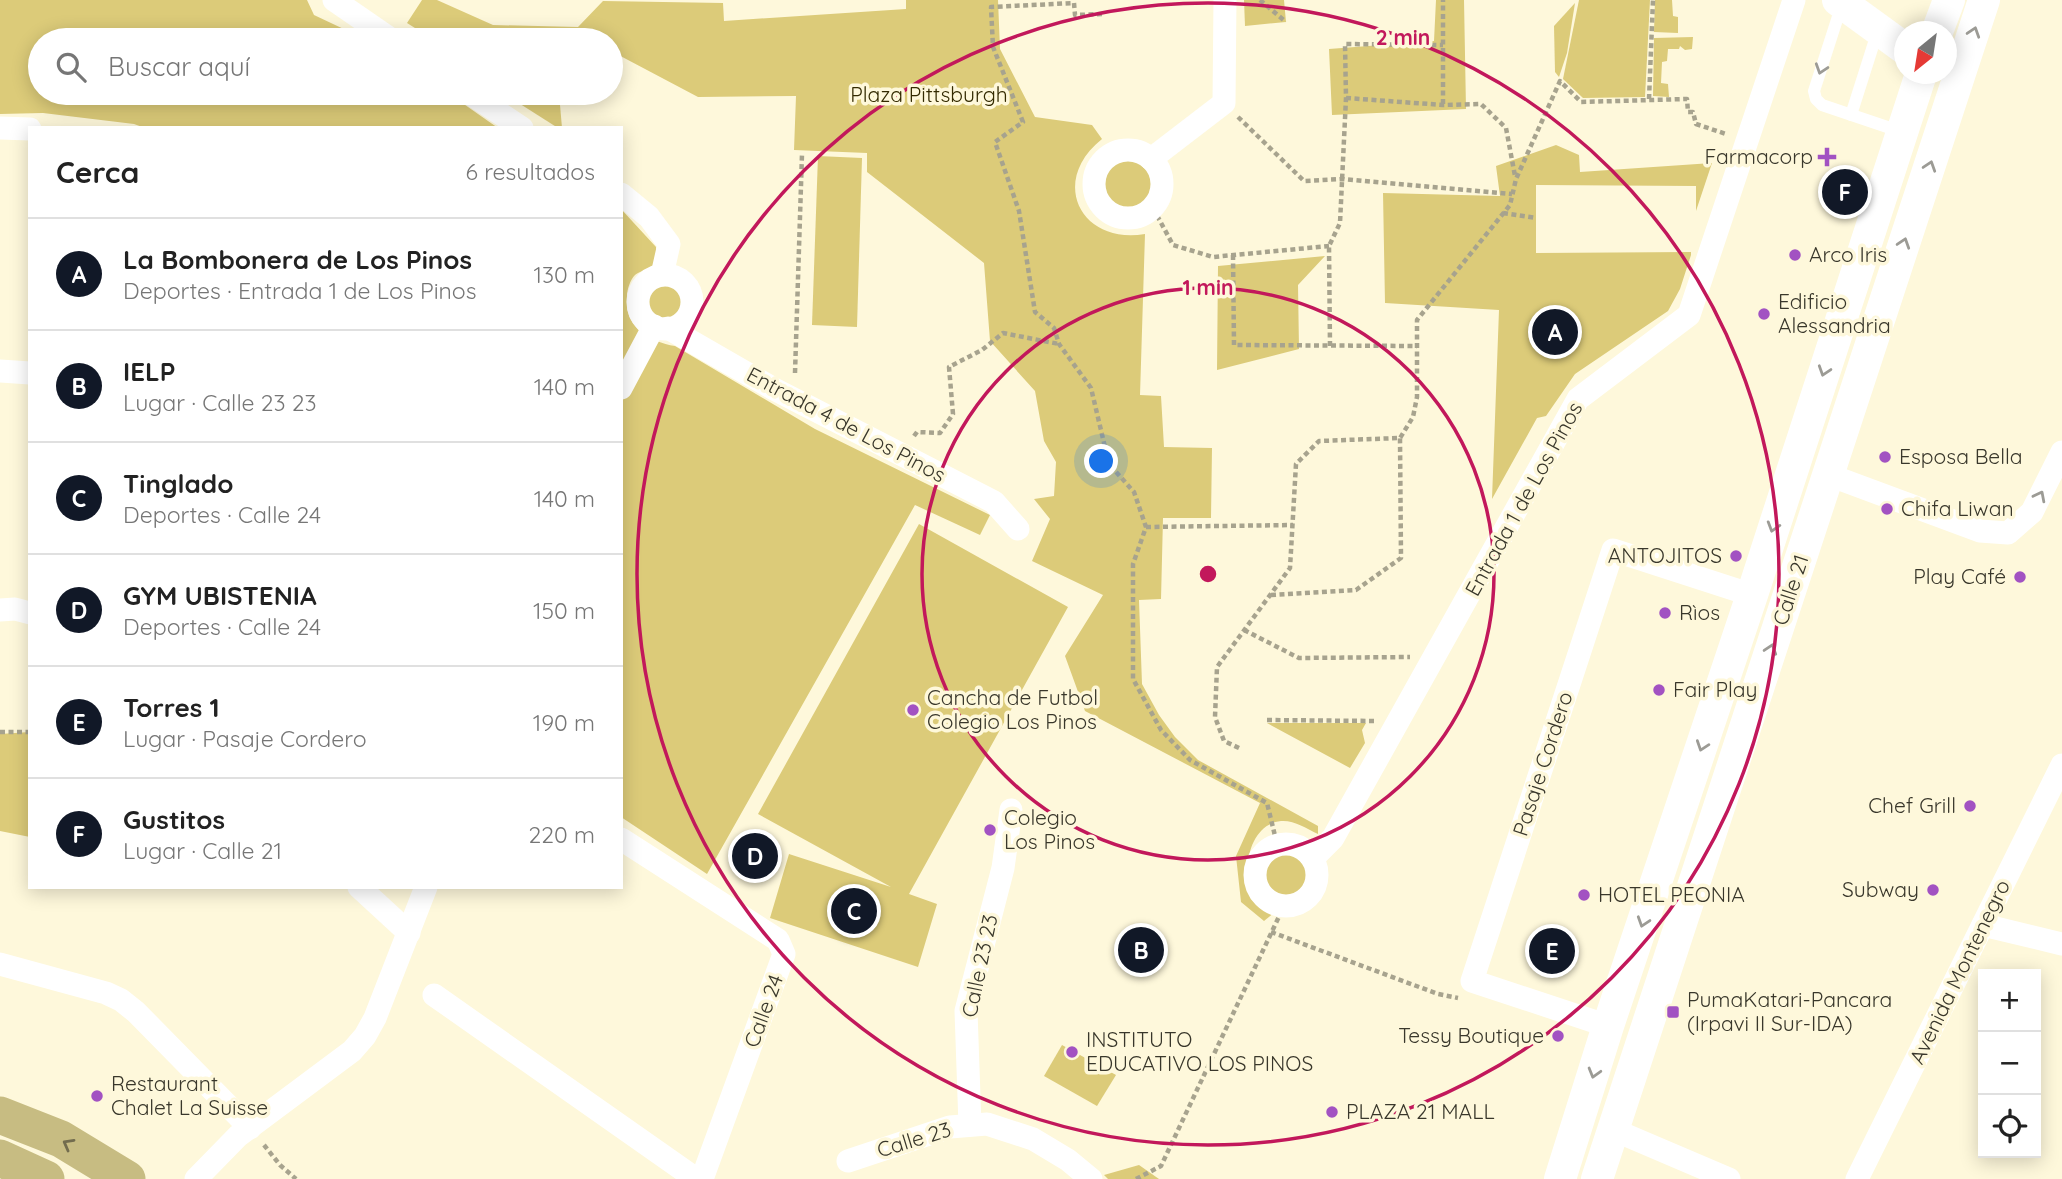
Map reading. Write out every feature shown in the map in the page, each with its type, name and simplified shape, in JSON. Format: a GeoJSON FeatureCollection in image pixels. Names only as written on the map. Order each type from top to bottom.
{"type":"FeatureCollection","features":[{"type":"Feature","properties":{"kind":"main road"},"geometry":{"type":"LineString","coordinates":[[1941,21],[1949,0]]}},
{"type":"Feature","properties":{"kind":"main road","name":"Calle 21"},"geometry":{"type":"LineString","coordinates":[[1957,51],[1984,0]]}},
{"type":"Feature","properties":{"kind":"main road"},"geometry":{"type":"LineString","coordinates":[[1849,1],[1878,30],[1894,41]]}},
{"type":"Feature","properties":{"kind":"main road"},"geometry":{"type":"LineString","coordinates":[[1849,1],[1894,24]]}},
{"type":"Feature","properties":{"kind":"main road","name":"Calle 21"},"geometry":{"type":"LineString","coordinates":[[1560,1179],[1918,84]]}},
{"type":"Feature","properties":{"kind":"main road","name":"Calle 21"},"geometry":{"type":"LineString","coordinates":[[1597,1179],[1944,122],[1949,84]]}},
{"type":"Feature","properties":{"kind":"main road"},"geometry":{"type":"LineString","coordinates":[[1902,132],[1944,122]]}},
{"type":"Feature","properties":{"kind":"main road"},"geometry":{"type":"LineString","coordinates":[[1881,198],[1915,209]]}},
{"type":"Feature","properties":{"kind":"main road"},"geometry":{"type":"LineString","coordinates":[[1859,265],[1894,276]]}},
{"type":"Feature","properties":{"kind":"main road"},"geometry":{"type":"LineString","coordinates":[[1794,462],[1829,475]]}},
{"type":"Feature","properties":{"kind":"main road"},"geometry":{"type":"LineString","coordinates":[[1752,595],[1785,606]]}},
{"type":"Feature","properties":{"kind":"main road"},"geometry":{"type":"LineString","coordinates":[[1723,682],[1756,693]]}},
{"type":"Feature","properties":{"kind":"main road"},"geometry":{"type":"LineString","coordinates":[[1664,858],[1699,870]]}},
{"type":"Feature","properties":{"kind":"main road"},"geometry":{"type":"LineString","coordinates":[[1608,1026],[1644,1038]]}},
{"type":"Feature","properties":{"kind":"main road"},"geometry":{"type":"LineString","coordinates":[[0,1115],[61,1139],[127,1179]]}},
{"type":"Feature","properties":{"kind":"main road"},"geometry":{"type":"LineString","coordinates":[[1579,1120],[1614,1130]]}},
{"type":"Feature","properties":{"kind":"main road"},"geometry":{"type":"LineString","coordinates":[[0,1158],[46,1179]]}},
{"type":"Feature","properties":{"kind":"street"},"geometry":{"type":"LineString","coordinates":[[334,0],[375,28]]}},
{"type":"Feature","properties":{"kind":"street"},"geometry":{"type":"LineString","coordinates":[[1151,159],[1224,103],[1225,0]]}},
{"type":"Feature","properties":{"kind":"street","name":"Entrada 1 de Los Pinos"},"geometry":{"type":"LineString","coordinates":[[1313,858],[1333,838],[1577,398],[1689,315],[1794,0]]}},
{"type":"Feature","properties":{"kind":"street"},"geometry":{"type":"LineString","coordinates":[[487,105],[519,126]]}},
{"type":"Feature","properties":{"kind":"street"},"geometry":{"type":"LineString","coordinates":[[0,128],[28,129]]}},
{"type":"Feature","properties":{"kind":"street"},"geometry":{"type":"LineString","coordinates":[[1135,151],[1151,159],[1158,167],[1163,189],[1153,208],[1133,218],[1122,218],[1103,207],[1094,189],[1097,171],[1108,156],[1117,152],[1135,151]]}},
{"type":"Feature","properties":{"kind":"street"},"geometry":{"type":"LineString","coordinates":[[623,196],[649,217],[669,244],[662,275]]}},
{"type":"Feature","properties":{"kind":"street"},"geometry":{"type":"LineString","coordinates":[[623,385],[661,327],[683,322],[689,316],[692,299],[690,291],[679,278],[662,275],[647,282],[639,297],[638,306],[642,314],[661,327]]}},
{"type":"Feature","properties":{"kind":"street","name":"Entrada 4 de Los Pinos"},"geometry":{"type":"LineString","coordinates":[[661,327],[774,389],[994,502],[1018,529]]}},
{"type":"Feature","properties":{"kind":"street"},"geometry":{"type":"LineString","coordinates":[[0,371],[28,373]]}},
{"type":"Feature","properties":{"kind":"street"},"geometry":{"type":"LineString","coordinates":[[1829,475],[1980,531],[2008,533],[2032,512],[2062,452]]}},
{"type":"Feature","properties":{"kind":"street","name":"Pasaje Cordero"},"geometry":{"type":"LineString","coordinates":[[1472,981],[1613,550],[1752,595]]}},
{"type":"Feature","properties":{"kind":"street"},"geometry":{"type":"LineString","coordinates":[[0,610],[15,609],[28,612]]}},
{"type":"Feature","properties":{"kind":"street","name":"Avenida Montenegro"},"geometry":{"type":"LineString","coordinates":[[1857,1179],[2062,765]]}},
{"type":"Feature","properties":{"kind":"street","name":"Calle 23 23"},"geometry":{"type":"LineString","coordinates":[[970,1125],[966,1011],[1003,868],[1011,810]]}},
{"type":"Feature","properties":{"kind":"street","name":"Calle 24"},"geometry":{"type":"LineString","coordinates":[[623,840],[778,940],[784,954],[702,1179]]}},
{"type":"Feature","properties":{"kind":"street"},"geometry":{"type":"LineString","coordinates":[[1277,844],[1298,846],[1313,858],[1317,867],[1316,886],[1303,901],[1284,906],[1274,904],[1258,889],[1255,867],[1260,857],[1277,844]]}},
{"type":"Feature","properties":{"kind":"street"},"geometry":{"type":"LineString","coordinates":[[361,889],[409,933]]}},
{"type":"Feature","properties":{"kind":"street"},"geometry":{"type":"LineString","coordinates":[[196,1179],[244,1132],[352,1051],[365,1036],[375,1018],[425,889]]}},
{"type":"Feature","properties":{"kind":"street"},"geometry":{"type":"LineString","coordinates":[[1983,925],[2062,944]]}},
{"type":"Feature","properties":{"kind":"street"},"geometry":{"type":"LineString","coordinates":[[0,964],[106,993],[121,1000],[136,1012],[244,1132]]}},
{"type":"Feature","properties":{"kind":"street"},"geometry":{"type":"LineString","coordinates":[[1472,981],[1608,1026]]}},
{"type":"Feature","properties":{"kind":"street"},"geometry":{"type":"LineString","coordinates":[[433,995],[696,1179]]}},
{"type":"Feature","properties":{"kind":"street","name":"Calle 23"},"geometry":{"type":"LineString","coordinates":[[848,1161],[950,1126],[987,1124],[1033,1139],[1068,1160],[1091,1179]]}},
{"type":"Feature","properties":{"kind":"street"},"geometry":{"type":"LineString","coordinates":[[1614,1130],[1729,1179]]}},
{"type":"Feature","properties":{"kind":"lane"},"geometry":{"type":"LineString","coordinates":[[1849,1],[1814,91],[1816,99],[1822,105],[1902,132]]}},
{"type":"Feature","properties":{"kind":"lane"},"geometry":{"type":"LineString","coordinates":[[1851,115],[1878,30]]}},
{"type":"Feature","properties":{"kind":"path"},"geometry":{"type":"LineString","coordinates":[[1260,0],[1286,22]]}},
{"type":"Feature","properties":{"kind":"path"},"geometry":{"type":"LineString","coordinates":[[1443,0],[1443,104]]}},
{"type":"Feature","properties":{"kind":"path"},"geometry":{"type":"LineString","coordinates":[[1649,99],[1653,0]]}},
{"type":"Feature","properties":{"kind":"path"},"geometry":{"type":"LineString","coordinates":[[1102,14],[1075,15],[1074,3],[1025,3],[991,7],[993,47],[1023,122],[995,142],[1019,211],[1035,312],[1054,328],[1059,344],[1091,388],[1109,464],[1134,492],[1146,527],[1133,564],[1133,679],[1161,730],[1190,760],[1267,803],[1277,844]]}},
{"type":"Feature","properties":{"kind":"path"},"geometry":{"type":"LineString","coordinates":[[1330,346],[1329,246],[1340,223],[1346,98],[1345,44],[1443,45]]}},
{"type":"Feature","properties":{"kind":"path"},"geometry":{"type":"LineString","coordinates":[[1271,594],[1356,590],[1401,558],[1400,438],[1413,417],[1417,397],[1417,320],[1510,205],[1516,179],[1560,81],[1581,102],[1687,99],[1688,112],[1693,112],[1696,124],[1747,140]]}},
{"type":"Feature","properties":{"kind":"path"},"geometry":{"type":"LineString","coordinates":[[1346,98],[1481,104],[1506,128],[1516,179]]}},
{"type":"Feature","properties":{"kind":"path"},"geometry":{"type":"LineString","coordinates":[[1224,103],[1304,181],[1342,179],[1512,194]]}},
{"type":"Feature","properties":{"kind":"path"},"geometry":{"type":"LineString","coordinates":[[795,373],[802,154]]}},
{"type":"Feature","properties":{"kind":"path"},"geometry":{"type":"LineString","coordinates":[[1153,208],[1173,245],[1213,257],[1329,246]]}},
{"type":"Feature","properties":{"kind":"path"},"geometry":{"type":"LineString","coordinates":[[1503,213],[1536,218]]}},
{"type":"Feature","properties":{"kind":"path"},"geometry":{"type":"LineString","coordinates":[[1233,255],[1234,345],[1417,346]]}},
{"type":"Feature","properties":{"kind":"path"},"geometry":{"type":"LineString","coordinates":[[902,454],[917,432],[940,433],[953,414],[949,367],[982,351],[1003,333],[1059,344]]}},
{"type":"Feature","properties":{"kind":"path"},"geometry":{"type":"LineString","coordinates":[[1239,748],[1224,741],[1215,717],[1217,667],[1290,568],[1296,464],[1319,440],[1400,438]]}},
{"type":"Feature","properties":{"kind":"path"},"geometry":{"type":"LineString","coordinates":[[1146,527],[1293,525]]}},
{"type":"Feature","properties":{"kind":"path"},"geometry":{"type":"LineString","coordinates":[[1244,630],[1299,659],[1436,656]]}},
{"type":"Feature","properties":{"kind":"path"},"geometry":{"type":"LineString","coordinates":[[1267,720],[1397,721]]}},
{"type":"Feature","properties":{"kind":"path"},"geometry":{"type":"LineString","coordinates":[[0,732],[28,732]]}},
{"type":"Feature","properties":{"kind":"path"},"geometry":{"type":"LineString","coordinates":[[1136,1179],[1161,1167],[1284,906]]}},
{"type":"Feature","properties":{"kind":"path"},"geometry":{"type":"LineString","coordinates":[[1271,932],[1445,996],[1466,999],[1472,981]]}},
{"type":"Feature","properties":{"kind":"path"},"geometry":{"type":"LineString","coordinates":[[244,1132],[296,1179]]}},
{"type":"Feature","properties":{"kind":"green space"},"geometry":{"type":"Polygon","coordinates":[[[0,0],[307,0],[314,15],[342,28],[28,28],[28,105],[465,105],[495,126],[140,126],[43,113],[0,114],[0,0]]]}},
{"type":"Feature","properties":{"kind":"green space","name":"Plaza Pittsburgh"},"geometry":{"type":"Polygon","coordinates":[[[422,0],[437,0],[493,25],[578,27],[603,1],[723,3],[724,21],[906,9],[906,0],[998,0],[1000,49],[1035,117],[1092,125],[1102,139],[1086,156],[1077,173],[1075,190],[1079,206],[1089,220],[1103,230],[1122,235],[1145,234],[1140,395],[1161,396],[1164,447],[1212,448],[1211,518],[1163,518],[1161,599],[1139,600],[1142,684],[1175,737],[1198,760],[1318,826],[1318,834],[1295,823],[1281,821],[1270,824],[1254,841],[1248,865],[1252,888],[1259,900],[1275,912],[1264,921],[1241,902],[1236,856],[1260,803],[1085,711],[1065,656],[1103,595],[1032,561],[1050,519],[1034,499],[1054,496],[1056,462],[1044,441],[1035,391],[990,341],[984,263],[867,172],[867,153],[794,150],[796,96],[698,97],[623,57],[623,28],[415,28],[407,23],[422,0]]]}},
{"type":"Feature","properties":{"kind":"green space"},"geometry":{"type":"Polygon","coordinates":[[[1244,0],[1284,0],[1286,22],[1245,26],[1244,0]]]}},
{"type":"Feature","properties":{"kind":"green space"},"geometry":{"type":"Polygon","coordinates":[[[1436,0],[1464,0],[1466,109],[1332,115],[1329,49],[1434,41],[1436,0]]]}},
{"type":"Feature","properties":{"kind":"green space"},"geometry":{"type":"Polygon","coordinates":[[[1579,0],[1650,0],[1645,97],[1583,98],[1563,79],[1579,0]]]}},
{"type":"Feature","properties":{"kind":"green space"},"geometry":{"type":"Polygon","coordinates":[[[1655,0],[1672,0],[1673,16],[1678,17],[1678,33],[1654,32],[1655,0]]]}},
{"type":"Feature","properties":{"kind":"green space"},"geometry":{"type":"Polygon","coordinates":[[[1575,3],[1567,53],[1559,77],[1555,72],[1554,26],[1575,3]]]}},
{"type":"Feature","properties":{"kind":"green space"},"geometry":{"type":"Polygon","coordinates":[[[1693,37],[1692,49],[1685,50],[1680,46],[1679,49],[1668,49],[1667,61],[1662,62],[1661,83],[1668,84],[1669,97],[1653,96],[1654,38],[1693,37]]]}},
{"type":"Feature","properties":{"kind":"green space"},"geometry":{"type":"Polygon","coordinates":[[[522,105],[560,105],[562,126],[555,126],[522,105]]]}},
{"type":"Feature","properties":{"kind":"green space"},"geometry":{"type":"Polygon","coordinates":[[[1556,145],[1579,155],[1580,172],[1712,163],[1696,211],[1696,186],[1536,185],[1536,253],[1691,252],[1691,255],[1680,289],[1668,311],[1575,374],[1546,416],[1537,418],[1492,499],[1499,310],[1385,303],[1383,193],[1500,196],[1496,166],[1556,145]]]}},
{"type":"Feature","properties":{"kind":"green space"},"geometry":{"type":"Polygon","coordinates":[[[818,156],[862,158],[857,327],[812,325],[818,156]]]}},
{"type":"Feature","properties":{"kind":"green space"},"geometry":{"type":"Polygon","coordinates":[[[1128,158],[1145,166],[1153,183],[1145,200],[1128,208],[1111,200],[1103,183],[1111,166],[1128,158]]]}},
{"type":"Feature","properties":{"kind":"green space"},"geometry":{"type":"Polygon","coordinates":[[[623,211],[656,247],[656,266],[635,275],[628,291],[629,316],[640,331],[665,344],[675,346],[815,429],[990,515],[980,535],[915,505],[707,874],[623,818],[623,211]]]}},
{"type":"Feature","properties":{"kind":"green space"},"geometry":{"type":"Polygon","coordinates":[[[1325,256],[1298,285],[1299,349],[1217,370],[1218,266],[1325,256]]]}},
{"type":"Feature","properties":{"kind":"green space"},"geometry":{"type":"Polygon","coordinates":[[[666,280],[674,281],[680,286],[685,292],[685,308],[680,314],[674,319],[666,320],[658,319],[652,314],[647,308],[646,300],[647,292],[652,286],[658,281],[666,280]]]}},
{"type":"Feature","properties":{"kind":"green space","name":"Cancha de Futbol Colegio Los Pinos"},"geometry":{"type":"Polygon","coordinates":[[[919,524],[1068,607],[909,894],[937,904],[918,967],[770,918],[789,854],[891,887],[758,814],[919,524]]]}},
{"type":"Feature","properties":{"kind":"green space"},"geometry":{"type":"Polygon","coordinates":[[[1267,723],[1366,723],[1362,730],[1365,743],[1350,768],[1267,723]]]}},
{"type":"Feature","properties":{"kind":"green space"},"geometry":{"type":"Polygon","coordinates":[[[28,732],[28,837],[0,831],[0,734],[28,732]]]}},
{"type":"Feature","properties":{"kind":"green space"},"geometry":{"type":"Polygon","coordinates":[[[1286,854],[1301,860],[1307,875],[1301,890],[1286,896],[1271,890],[1265,875],[1271,860],[1286,854]]]}},
{"type":"Feature","properties":{"kind":"green space"},"geometry":{"type":"Polygon","coordinates":[[[1062,1045],[1116,1075],[1097,1106],[1044,1076],[1062,1045]]]}},
{"type":"Feature","properties":{"kind":"green space"},"geometry":{"type":"Polygon","coordinates":[[[1139,1165],[1159,1179],[1108,1179],[1104,1175],[1139,1165]]]}},
{"type":"Feature","properties":{"kind":"place","name":"Farmacorp"},"geometry":{"type":"Point","coordinates":[1827,157]}},
{"type":"Feature","properties":{"kind":"place","name":"Gustitos"},"geometry":{"type":"Point","coordinates":[1845,192]}},
{"type":"Feature","properties":{"kind":"place","name":"Arco Iris"},"geometry":{"type":"Point","coordinates":[1795,255]}},
{"type":"Feature","properties":{"kind":"place","name":"Edificio Alessandria"},"geometry":{"type":"Point","coordinates":[1764,314]}},
{"type":"Feature","properties":{"kind":"place","name":"La Bombonera de Los Pinos"},"geometry":{"type":"Point","coordinates":[1555,332]}},
{"type":"Feature","properties":{"kind":"place","name":"Esposa Bella"},"geometry":{"type":"Point","coordinates":[1885,457]}},
{"type":"Feature","properties":{"kind":"place","name":"Chifa Liwan"},"geometry":{"type":"Point","coordinates":[1887,509]}},
{"type":"Feature","properties":{"kind":"place","name":"ANTOJITOS"},"geometry":{"type":"Point","coordinates":[1736,556]}},
{"type":"Feature","properties":{"kind":"place","name":"Play Café"},"geometry":{"type":"Point","coordinates":[2020,577]}},
{"type":"Feature","properties":{"kind":"place","name":"Rìos"},"geometry":{"type":"Point","coordinates":[1665,613]}},
{"type":"Feature","properties":{"kind":"place","name":"Fair Play"},"geometry":{"type":"Point","coordinates":[1659,690]}},
{"type":"Feature","properties":{"kind":"place","name":"Cancha de Futbol Colegio Los Pinos"},"geometry":{"type":"Point","coordinates":[913,710]}},
{"type":"Feature","properties":{"kind":"place","name":"Chef Grill"},"geometry":{"type":"Point","coordinates":[1970,806]}},
{"type":"Feature","properties":{"kind":"place","name":"Colegio Los Pinos"},"geometry":{"type":"Point","coordinates":[990,830]}},
{"type":"Feature","properties":{"kind":"place","name":"GYM UBISTENIA"},"geometry":{"type":"Point","coordinates":[755,856]}},
{"type":"Feature","properties":{"kind":"place","name":"Subway"},"geometry":{"type":"Point","coordinates":[1933,890]}},
{"type":"Feature","properties":{"kind":"place","name":"HOTEL PEONIA"},"geometry":{"type":"Point","coordinates":[1584,895]}},
{"type":"Feature","properties":{"kind":"place","name":"Tinglado"},"geometry":{"type":"Point","coordinates":[854,911]}},
{"type":"Feature","properties":{"kind":"place","name":"IELP"},"geometry":{"type":"Point","coordinates":[1141,950]}},
{"type":"Feature","properties":{"kind":"place","name":"Torres 1"},"geometry":{"type":"Point","coordinates":[1552,951]}},
{"type":"Feature","properties":{"kind":"place","name":"PumaKatari-Pancara (Irpavi II Sur-IDA)"},"geometry":{"type":"Point","coordinates":[1673,1012]}},
{"type":"Feature","properties":{"kind":"place","name":"Tessy Boutique"},"geometry":{"type":"Point","coordinates":[1558,1036]}},
{"type":"Feature","properties":{"kind":"place","name":"INSTITUTO EDUCATIVO LOS PINOS"},"geometry":{"type":"Point","coordinates":[1072,1052]}},
{"type":"Feature","properties":{"kind":"place","name":"Restaurant Chalet La Suisse"},"geometry":{"type":"Point","coordinates":[97,1096]}},
{"type":"Feature","properties":{"kind":"place","name":"PLAZA 21 MALL"},"geometry":{"type":"Point","coordinates":[1332,1112]}}]}
